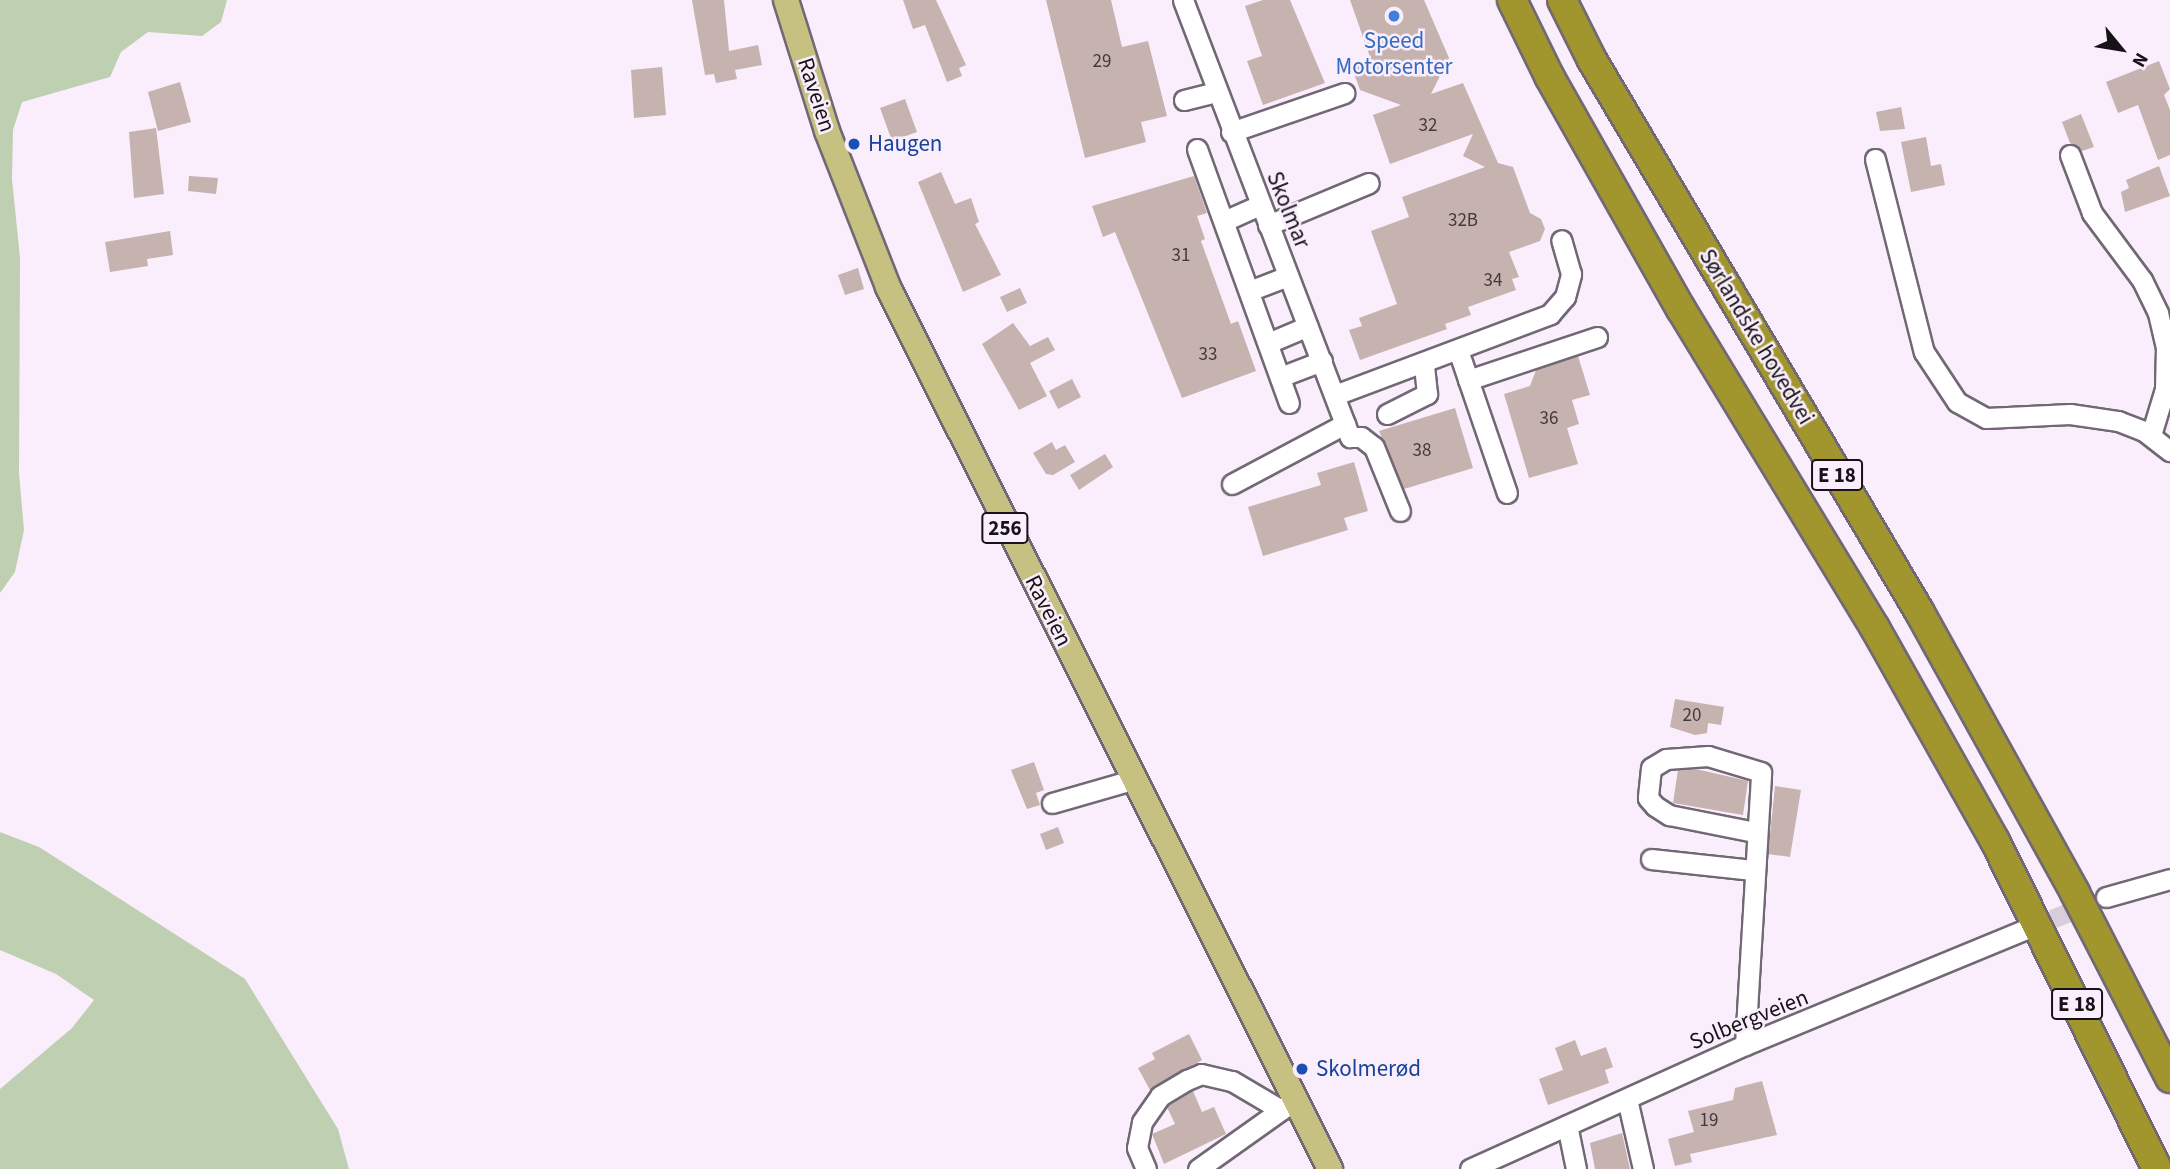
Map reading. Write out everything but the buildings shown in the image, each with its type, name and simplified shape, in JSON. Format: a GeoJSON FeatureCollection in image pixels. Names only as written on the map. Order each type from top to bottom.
{"type":"FeatureCollection","features":[{"type":"Feature","properties":{"kind":"highway","name":"E 18"},"geometry":{"type":"LineString","coordinates":[[1512,0],[1668,286],[1875,628],[1995,841],[2157,1169]]}},
{"type":"Feature","properties":{"kind":"highway","name":"Sørlandske hovedvei"},"geometry":{"type":"LineString","coordinates":[[1562,0],[1599,72],[1919,611],[2075,893],[2170,1078]]}},
{"type":"Feature","properties":{"kind":"main road","name":"Raveien"},"geometry":{"type":"LineString","coordinates":[[786,0],[827,131],[888,287],[1135,779],[1288,1105],[1330,1169]]}},
{"type":"Feature","properties":{"kind":"street","name":"Skolmar"},"geometry":{"type":"LineString","coordinates":[[1183,0],[1231,132],[1347,430]]}},
{"type":"Feature","properties":{"kind":"street"},"geometry":{"type":"LineString","coordinates":[[1184,100],[1217,92]]}},
{"type":"Feature","properties":{"kind":"street"},"geometry":{"type":"LineString","coordinates":[[1231,132],[1344,93]]}},
{"type":"Feature","properties":{"kind":"street"},"geometry":{"type":"LineString","coordinates":[[1197,149],[1289,403]]}},
{"type":"Feature","properties":{"kind":"street"},"geometry":{"type":"LineString","coordinates":[[2070,155],[2092,213],[2143,280],[2158,313],[2166,347],[2165,389],[2151,435]]}},
{"type":"Feature","properties":{"kind":"street"},"geometry":{"type":"LineString","coordinates":[[1875,159],[1924,352],[1957,402],[1986,418],[2070,414],[2119,421],[2151,435],[2170,451]]}},
{"type":"Feature","properties":{"kind":"street"},"geometry":{"type":"LineString","coordinates":[[1268,225],[1369,183]]}},
{"type":"Feature","properties":{"kind":"street"},"geometry":{"type":"LineString","coordinates":[[1224,221],[1260,205]]}},
{"type":"Feature","properties":{"kind":"street"},"geometry":{"type":"LineString","coordinates":[[1335,395],[1458,351],[1556,309],[1570,274],[1561,240]]}},
{"type":"Feature","properties":{"kind":"street"},"geometry":{"type":"LineString","coordinates":[[1249,291],[1288,276]]}},
{"type":"Feature","properties":{"kind":"street"},"geometry":{"type":"LineString","coordinates":[[1268,344],[1308,326]]}},
{"type":"Feature","properties":{"kind":"street"},"geometry":{"type":"LineString","coordinates":[[1468,380],[1597,337]]}},
{"type":"Feature","properties":{"kind":"street"},"geometry":{"type":"LineString","coordinates":[[1458,351],[1507,493]]}},
{"type":"Feature","properties":{"kind":"street"},"geometry":{"type":"LineString","coordinates":[[1280,377],[1322,361]]}},
{"type":"Feature","properties":{"kind":"street"},"geometry":{"type":"LineString","coordinates":[[1387,414],[1427,394],[1423,363]]}},
{"type":"Feature","properties":{"kind":"street"},"geometry":{"type":"LineString","coordinates":[[1233,484],[1347,430],[1366,439],[1374,447],[1400,511]]}},
{"type":"Feature","properties":{"kind":"street"},"geometry":{"type":"LineString","coordinates":[[1745,1045],[1752,870],[1761,772],[1708,757],[1666,759],[1651,768],[1648,798],[1655,806],[1670,815],[1755,832]]}},
{"type":"Feature","properties":{"kind":"street"},"geometry":{"type":"LineString","coordinates":[[1052,803],[1135,779]]}},
{"type":"Feature","properties":{"kind":"street"},"geometry":{"type":"LineString","coordinates":[[1651,859],[1752,870]]}},
{"type":"Feature","properties":{"kind":"street"},"geometry":{"type":"LineString","coordinates":[[2106,897],[2170,879]]}},
{"type":"Feature","properties":{"kind":"street","name":"Solbergveien"},"geometry":{"type":"LineString","coordinates":[[1469,1169],[1495,1163],[1567,1125],[1745,1045],[2024,930]]}},
{"type":"Feature","properties":{"kind":"street"},"geometry":{"type":"LineString","coordinates":[[1146,1169],[1137,1147],[1142,1122],[1160,1096],[1187,1080],[1201,1074],[1232,1081],[1288,1105]]}},
{"type":"Feature","properties":{"kind":"street"},"geometry":{"type":"LineString","coordinates":[[1627,1099],[1643,1169]]}},
{"type":"Feature","properties":{"kind":"street"},"geometry":{"type":"LineString","coordinates":[[1198,1169],[1288,1105]]}},
{"type":"Feature","properties":{"kind":"street"},"geometry":{"type":"LineString","coordinates":[[1567,1125],[1576,1169]]}},
{"type":"Feature","properties":{"kind":"green space"},"geometry":{"type":"Polygon","coordinates":[[[0,0],[227,0],[221,22],[202,36],[148,32],[121,52],[110,77],[22,102],[13,130],[12,179],[20,258],[19,473],[24,530],[15,572],[0,593],[0,0]]]}},
{"type":"Feature","properties":{"kind":"green space"},"geometry":{"type":"Polygon","coordinates":[[[0,832],[39,847],[245,979],[338,1129],[349,1169],[0,1169],[0,1089],[72,1028],[94,1000],[56,974],[0,950],[0,832]]]}},
{"type":"Feature","properties":{"kind":"tunnel"},"geometry":{"type":"LineString","coordinates":[[2025,930],[2106,897]]}},
{"type":"Feature","properties":{"kind":"place","name":"Speed Motorsenter"},"geometry":{"type":"Point","coordinates":[1394,16]}},
{"type":"Feature","properties":{"kind":"place","name":"Haugen"},"geometry":{"type":"Point","coordinates":[854,144]}},
{"type":"Feature","properties":{"kind":"place","name":"Skolmerød"},"geometry":{"type":"Point","coordinates":[1302,1069]}}]}
